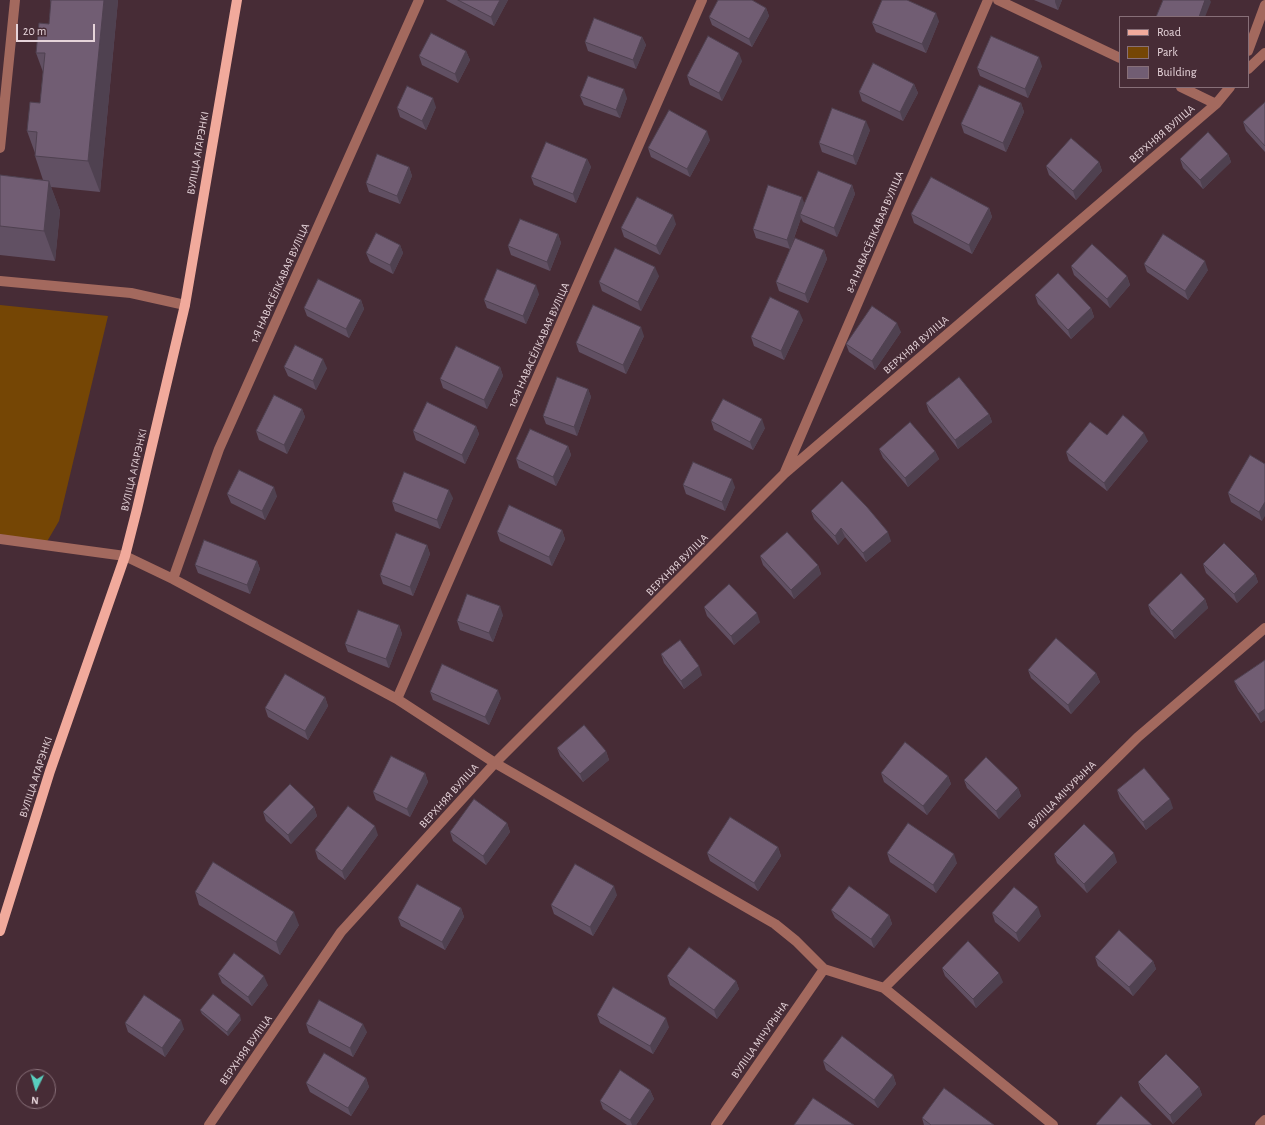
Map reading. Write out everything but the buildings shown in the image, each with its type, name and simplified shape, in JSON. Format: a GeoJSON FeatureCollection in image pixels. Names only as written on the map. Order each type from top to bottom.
{"type":"FeatureCollection","features":[{"type":"Feature","properties":{"kind":"main road","name":"ВУЛІЦА АГАРЭНКІ"},"geometry":{"type":"LineString","coordinates":[[0,931],[50,771],[125,556],[137,509],[185,305],[237,0]]}},
{"type":"Feature","properties":{"kind":"street"},"geometry":{"type":"LineString","coordinates":[[0,148],[15,0]]}},
{"type":"Feature","properties":{"kind":"street","name":"1-Я НАВАСЁЛКАВАЯ ВУЛІЦА"},"geometry":{"type":"LineString","coordinates":[[173,578],[219,449],[419,0]]}},
{"type":"Feature","properties":{"kind":"street","name":"10-Я НАВАСЁЛКАВАЯ ВУЛІЦА"},"geometry":{"type":"LineString","coordinates":[[397,699],[702,0]]}},
{"type":"Feature","properties":{"kind":"street","name":"8-Я НАВАСЁЛКАВАЯ ВУЛІЦА"},"geometry":{"type":"LineString","coordinates":[[784,474],[988,0]]}},
{"type":"Feature","properties":{"kind":"street"},"geometry":{"type":"LineString","coordinates":[[998,0],[1119,58]]}},
{"type":"Feature","properties":{"kind":"street"},"geometry":{"type":"LineString","coordinates":[[1249,48],[1265,5]]}},
{"type":"Feature","properties":{"kind":"street"},"geometry":{"type":"LineString","coordinates":[[1249,68],[1265,53]]}},
{"type":"Feature","properties":{"kind":"street"},"geometry":{"type":"LineString","coordinates":[[1183,88],[1216,104]]}},
{"type":"Feature","properties":{"kind":"street","name":"ВЕРХНЯЯ ВУЛІЦА"},"geometry":{"type":"LineString","coordinates":[[209,1125],[342,932],[495,763],[784,474],[1216,104],[1229,88]]}},
{"type":"Feature","properties":{"kind":"street"},"geometry":{"type":"LineString","coordinates":[[0,281],[131,293],[185,305]]}},
{"type":"Feature","properties":{"kind":"street"},"geometry":{"type":"LineString","coordinates":[[0,539],[125,556],[173,578],[397,699],[495,763],[775,924],[796,941],[824,968],[884,988],[1053,1125]]}},
{"type":"Feature","properties":{"kind":"street","name":"ВУЛІЦА МІЧУРЫНА"},"geometry":{"type":"LineString","coordinates":[[884,988],[1138,737],[1265,628]]}},
{"type":"Feature","properties":{"kind":"street","name":"ВУЛІЦА МІЧУРЫНА"},"geometry":{"type":"LineString","coordinates":[[716,1125],[824,968]]}},
{"type":"Feature","properties":{"kind":"street"},"geometry":{"type":"LineString","coordinates":[[1260,1125],[1265,1120]]}},
{"type":"Feature","properties":{"kind":"green space"},"geometry":{"type":"Polygon","coordinates":[[[0,305],[108,316],[59,521],[45,545],[0,534],[0,305]]]}}]}
